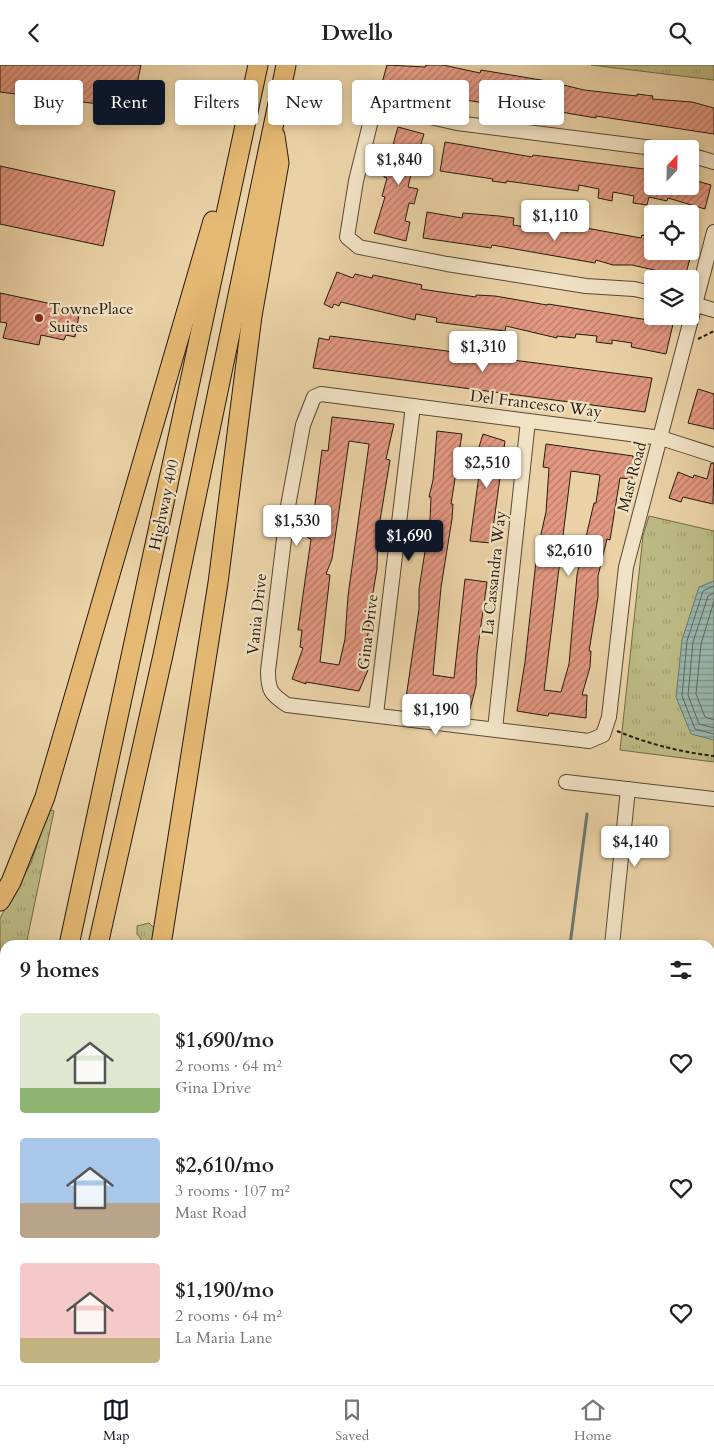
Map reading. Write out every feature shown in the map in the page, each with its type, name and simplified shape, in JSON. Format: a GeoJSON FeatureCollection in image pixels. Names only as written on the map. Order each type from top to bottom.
{"type":"FeatureCollection","features":[{"type":"Feature","properties":{"kind":"highway","name":"Highway 400"},"geometry":{"type":"LineString","coordinates":[[70,940],[258,65]]}},
{"type":"Feature","properties":{"kind":"highway","name":"Highway 400"},"geometry":{"type":"LineString","coordinates":[[283,80],[286,65]]}},
{"type":"Feature","properties":{"kind":"highway","name":"Highway 400"},"geometry":{"type":"LineString","coordinates":[[99,940],[163,655],[273,125]]}},
{"type":"Feature","properties":{"kind":"highway"},"geometry":{"type":"LineString","coordinates":[[162,940],[218,583],[252,316],[279,163],[273,125]]}},
{"type":"Feature","properties":{"kind":"highway"},"geometry":{"type":"LineString","coordinates":[[0,901],[11,882],[45,797],[221,194],[237,162]]}},
{"type":"Feature","properties":{"kind":"street"},"geometry":{"type":"LineString","coordinates":[[644,147],[457,123],[385,107],[372,116],[356,181],[347,237],[359,247],[447,264],[586,286],[644,291]]}},
{"type":"Feature","properties":{"kind":"street"},"geometry":{"type":"LineString","coordinates":[[699,158],[714,162]]}},
{"type":"Feature","properties":{"kind":"street","name":"Mast Road"},"geometry":{"type":"LineString","coordinates":[[699,281],[714,232]]}},
{"type":"Feature","properties":{"kind":"street"},"geometry":{"type":"LineString","coordinates":[[699,306],[714,310]]}},
{"type":"Feature","properties":{"kind":"street","name":"Mast Road"},"geometry":{"type":"LineString","coordinates":[[604,731],[626,567],[661,438],[687,325]]}},
{"type":"Feature","properties":{"kind":"street","name":"Del Francesco Way"},"geometry":{"type":"LineString","coordinates":[[321,394],[661,438],[714,455]]}},
{"type":"Feature","properties":{"kind":"street","name":"Vania Drive"},"geometry":{"type":"LineString","coordinates":[[321,394],[314,397],[303,425],[288,506],[268,671],[268,685],[273,695],[287,705],[376,714]]}},
{"type":"Feature","properties":{"kind":"street","name":"Gina Drive"},"geometry":{"type":"LineString","coordinates":[[376,714],[413,406]]}},
{"type":"Feature","properties":{"kind":"street","name":"La Cassandra Way"},"geometry":{"type":"LineString","coordinates":[[494,729],[528,421]]}},
{"type":"Feature","properties":{"kind":"street"},"geometry":{"type":"LineString","coordinates":[[376,714],[589,741],[604,731]]}},
{"type":"Feature","properties":{"kind":"street"},"geometry":{"type":"LineString","coordinates":[[566,782],[714,799]]}},
{"type":"Feature","properties":{"kind":"street"},"geometry":{"type":"LineString","coordinates":[[613,940],[628,789]]}},
{"type":"Feature","properties":{"kind":"path"},"geometry":{"type":"LineString","coordinates":[[604,731],[677,750],[714,756]]}},
{"type":"Feature","properties":{"kind":"green space"},"geometry":{"type":"Polygon","coordinates":[[[591,65],[714,65],[714,80],[591,65]]]}},
{"type":"Feature","properties":{"kind":"green space"},"geometry":{"type":"Polygon","coordinates":[[[649,516],[714,531],[714,762],[620,750],[643,536],[649,516]]]}},
{"type":"Feature","properties":{"kind":"green space"},"geometry":{"type":"Polygon","coordinates":[[[49,809],[54,811],[27,940],[0,940],[0,918],[31,863],[49,809]]]}},
{"type":"Feature","properties":{"kind":"green space"},"geometry":{"type":"Polygon","coordinates":[[[149,923],[155,929],[154,940],[141,940],[137,934],[137,926],[149,923]]]}},
{"type":"Feature","properties":{"kind":"water"},"geometry":{"type":"Polygon","coordinates":[[[714,581],[714,740],[691,734],[676,697],[682,640],[699,587],[714,581]]]}},
{"type":"Feature","properties":{"kind":"building"},"geometry":{"type":"Polygon","coordinates":[[[0,65],[141,65],[138,80],[93,80],[93,103],[83,102],[83,80],[15,80],[15,94],[0,92],[0,65]]]}},
{"type":"Feature","properties":{"kind":"building"},"geometry":{"type":"Polygon","coordinates":[[[387,65],[425,67],[426,65],[443,65],[480,73],[481,70],[541,80],[479,80],[479,102],[469,100],[469,80],[383,80],[387,65]]]}},
{"type":"Feature","properties":{"kind":"building"},"geometry":{"type":"Polygon","coordinates":[[[564,85],[584,90],[653,96],[652,99],[692,102],[714,108],[714,134],[596,116],[596,118],[564,113],[564,85]]]}},
{"type":"Feature","properties":{"kind":"building"},"geometry":{"type":"Polygon","coordinates":[[[398,127],[424,134],[419,150],[417,149],[408,187],[418,189],[414,204],[409,203],[405,221],[410,222],[406,241],[374,233],[385,197],[382,196],[387,178],[384,177],[398,127]]]}},
{"type":"Feature","properties":{"kind":"building"},"geometry":{"type":"Polygon","coordinates":[[[445,142],[532,157],[533,155],[644,169],[644,195],[699,195],[699,182],[711,185],[705,209],[699,207],[699,205],[692,205],[668,198],[667,201],[649,197],[647,205],[633,203],[634,196],[613,192],[612,201],[598,198],[599,189],[579,185],[578,191],[507,181],[506,183],[492,181],[493,179],[440,171],[445,142]]]}},
{"type":"Feature","properties":{"kind":"building"},"geometry":{"type":"Polygon","coordinates":[[[0,166],[115,191],[103,246],[0,224],[0,166]]]}},
{"type":"Feature","properties":{"kind":"building"},"geometry":{"type":"Polygon","coordinates":[[[427,212],[462,218],[463,213],[514,218],[513,225],[533,228],[535,222],[549,225],[548,229],[568,232],[569,229],[586,231],[586,228],[641,238],[642,235],[644,235],[644,260],[690,260],[687,270],[654,270],[632,265],[613,265],[596,260],[595,263],[492,245],[491,248],[423,238],[427,212]]]}},
{"type":"Feature","properties":{"kind":"building"},"geometry":{"type":"Polygon","coordinates":[[[337,272],[353,278],[355,274],[372,278],[373,275],[422,285],[421,289],[476,297],[476,295],[495,296],[644,319],[644,325],[673,325],[666,354],[631,347],[632,343],[612,340],[612,344],[596,342],[597,336],[576,334],[575,338],[557,336],[557,338],[506,326],[505,331],[436,322],[437,318],[416,314],[415,320],[341,302],[339,306],[334,304],[332,308],[324,304],[337,272]]]}},
{"type":"Feature","properties":{"kind":"building","name":"TownePlace Suites"},"geometry":{"type":"Polygon","coordinates":[[[0,293],[71,308],[70,313],[79,315],[75,337],[66,335],[64,340],[41,335],[39,345],[3,338],[7,323],[0,322],[0,293]]]}},
{"type":"Feature","properties":{"kind":"building"},"geometry":{"type":"Polygon","coordinates":[[[330,336],[447,351],[473,358],[474,355],[652,378],[645,412],[313,368],[319,338],[329,340],[330,336]]]}},
{"type":"Feature","properties":{"kind":"building"},"geometry":{"type":"Polygon","coordinates":[[[698,389],[714,394],[714,429],[688,423],[698,389]]]}},
{"type":"Feature","properties":{"kind":"building"},"geometry":{"type":"Polygon","coordinates":[[[332,417],[394,424],[386,459],[390,460],[378,533],[377,569],[361,668],[368,670],[359,691],[306,682],[306,684],[292,679],[303,648],[300,647],[302,630],[298,630],[311,539],[308,538],[312,511],[314,512],[322,450],[328,451],[332,417]],[[349,441],[332,559],[326,574],[330,575],[320,662],[339,665],[345,639],[348,596],[369,444],[349,441]]]}},
{"type":"Feature","properties":{"kind":"building"},"geometry":{"type":"Polygon","coordinates":[[[437,431],[462,434],[451,504],[453,504],[452,519],[441,587],[433,675],[454,678],[465,579],[487,582],[477,654],[476,686],[470,709],[457,706],[459,701],[438,698],[420,697],[419,700],[406,698],[419,609],[419,589],[430,520],[431,497],[429,497],[433,480],[437,431]]]}},
{"type":"Feature","properties":{"kind":"building"},"geometry":{"type":"Polygon","coordinates":[[[483,434],[505,441],[491,543],[470,541],[480,468],[478,467],[481,448],[479,447],[483,434]]]}},
{"type":"Feature","properties":{"kind":"building"},"geometry":{"type":"Polygon","coordinates":[[[546,444],[633,456],[632,479],[620,478],[610,540],[607,539],[598,576],[598,597],[589,651],[591,651],[590,667],[582,695],[587,695],[586,718],[549,713],[548,716],[517,711],[525,662],[537,552],[546,512],[549,468],[543,467],[546,444]],[[571,471],[544,690],[561,692],[569,664],[577,575],[594,503],[596,503],[600,475],[571,471]]]}},
{"type":"Feature","properties":{"kind":"building"},"geometry":{"type":"Polygon","coordinates":[[[711,463],[714,464],[713,504],[683,497],[681,502],[669,498],[678,472],[693,478],[694,475],[707,479],[711,463]]]}},
{"type":"Feature","properties":{"kind":"waterway"},"geometry":{"type":"LineString","coordinates":[[571,940],[587,814]]}},
{"type":"Feature","properties":{"kind":"place","name":"TownePlace Suites"},"geometry":{"type":"Point","coordinates":[39,318]}}]}
